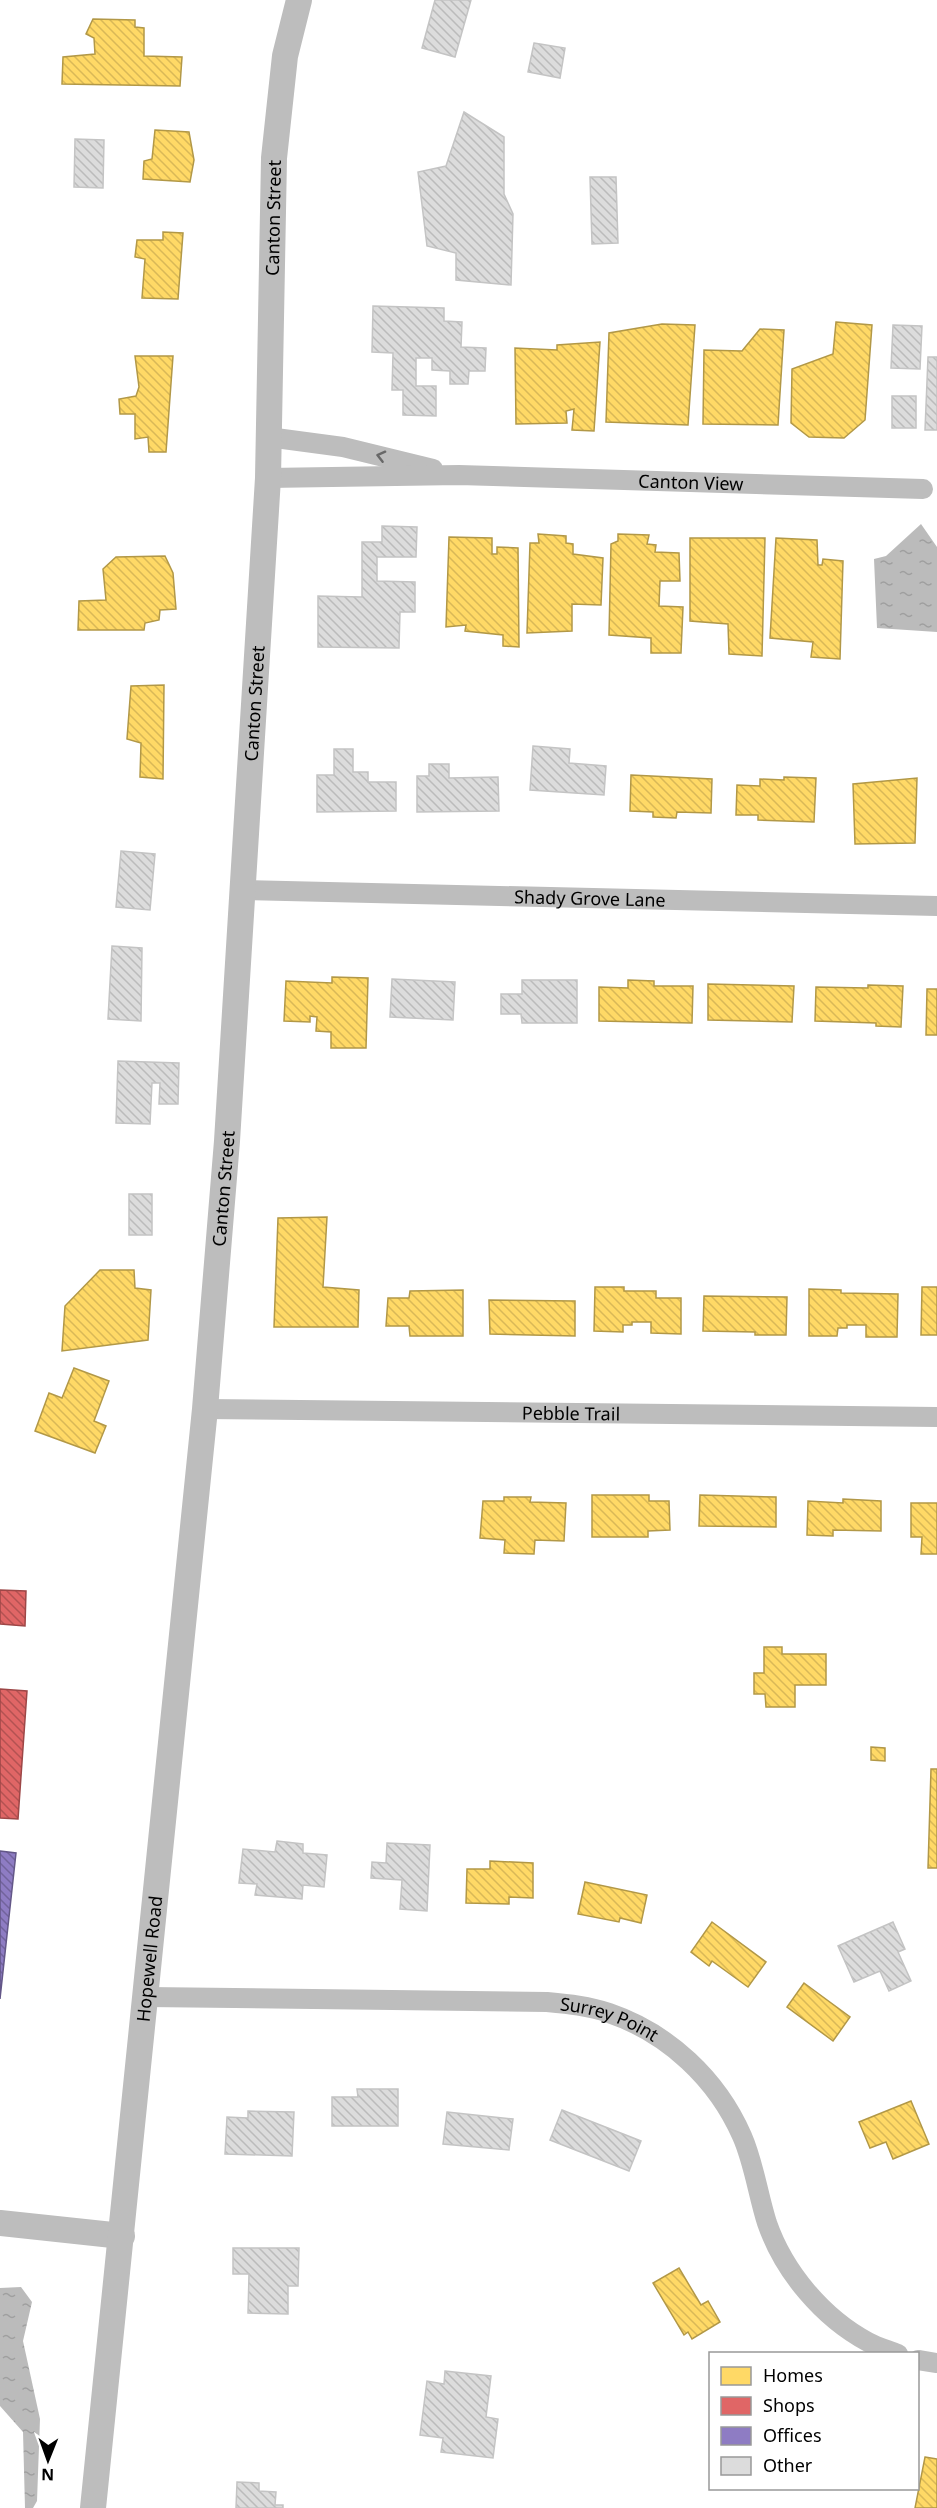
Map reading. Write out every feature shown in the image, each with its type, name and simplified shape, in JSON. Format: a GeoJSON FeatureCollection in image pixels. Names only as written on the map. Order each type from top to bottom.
{"type":"FeatureCollection","features":[{"type":"Feature","properties":{"kind":"street","name":"Canton Street"},"geometry":{"type":"LineString","coordinates":[[205,1409],[227,1141],[268,478],[274,158],[285,56],[299,0]]}},
{"type":"Feature","properties":{"kind":"street","name":"Canton View"},"geometry":{"type":"LineString","coordinates":[[268,437],[336,446],[459,475]]}},
{"type":"Feature","properties":{"kind":"street"},"geometry":{"type":"LineString","coordinates":[[336,446],[336,477]]}},
{"type":"Feature","properties":{"kind":"street","name":"Canton View"},"geometry":{"type":"LineString","coordinates":[[268,478],[459,475],[923,489]]}},
{"type":"Feature","properties":{"kind":"street","name":"Shady Grove Lane"},"geometry":{"type":"LineString","coordinates":[[242,890],[937,906]]}},
{"type":"Feature","properties":{"kind":"street","name":"Pebble Trail"},"geometry":{"type":"LineString","coordinates":[[205,1409],[937,1418]]}},
{"type":"Feature","properties":{"kind":"street","name":"Hopewell Road"},"geometry":{"type":"LineString","coordinates":[[93,2508],[147,1997],[205,1409]]}},
{"type":"Feature","properties":{"kind":"street","name":"Surrey Point"},"geometry":{"type":"LineString","coordinates":[[147,1997],[547,2002],[577,2005],[610,2013],[664,2040],[688,2059],[711,2084],[742,2136],[768,2225],[787,2265],[822,2309],[868,2342],[893,2352]]}},
{"type":"Feature","properties":{"kind":"street"},"geometry":{"type":"LineString","coordinates":[[0,2223],[122,2236]]}},
{"type":"Feature","properties":{"kind":"street"},"geometry":{"type":"LineString","coordinates":[[919,2360],[937,2363]]}},
{"type":"Feature","properties":{"kind":"water"},"geometry":{"type":"Polygon","coordinates":[[[921,524],[937,547],[937,632],[877,628],[874,559],[886,556],[921,524]]]}},
{"type":"Feature","properties":{"kind":"water"},"geometry":{"type":"Polygon","coordinates":[[[21,2287],[32,2302],[23,2341],[40,2419],[37,2501],[33,2508],[25,2508],[23,2432],[0,2406],[0,2288],[21,2287]]]}},
{"type":"Feature","properties":{"kind":"building: Homes"},"geometry":{"type":"Polygon","coordinates":[[[93,19],[135,20],[135,27],[144,28],[144,56],[182,57],[180,86],[62,84],[63,57],[95,54],[94,38],[86,34],[93,19]]]}},
{"type":"Feature","properties":{"kind":"building: Homes"},"geometry":{"type":"Polygon","coordinates":[[[155,130],[189,132],[194,160],[190,182],[143,179],[144,161],[152,159],[155,130]]]}},
{"type":"Feature","properties":{"kind":"building: Homes"},"geometry":{"type":"Polygon","coordinates":[[[163,232],[183,233],[178,299],[142,298],[145,259],[135,257],[137,240],[163,240],[163,232]]]}},
{"type":"Feature","properties":{"kind":"building: Homes"},"geometry":{"type":"Polygon","coordinates":[[[836,322],[872,325],[865,420],[844,438],[809,437],[791,423],[792,369],[833,354],[836,322]]]}},
{"type":"Feature","properties":{"kind":"building: Homes"},"geometry":{"type":"Polygon","coordinates":[[[662,324],[695,325],[688,425],[606,422],[609,333],[662,324]]]}},
{"type":"Feature","properties":{"kind":"building: Homes"},"geometry":{"type":"Polygon","coordinates":[[[760,329],[784,330],[778,425],[703,424],[704,350],[742,351],[760,329]]]}},
{"type":"Feature","properties":{"kind":"building: Homes"},"geometry":{"type":"Polygon","coordinates":[[[600,342],[594,431],[572,430],[574,409],[566,411],[567,423],[516,424],[515,348],[557,350],[557,345],[600,342]]]}},
{"type":"Feature","properties":{"kind":"building: Homes"},"geometry":{"type":"Polygon","coordinates":[[[135,356],[173,356],[166,452],[149,452],[148,437],[135,439],[135,414],[120,414],[119,399],[136,396],[139,387],[135,356]]]}},
{"type":"Feature","properties":{"kind":"building: Homes"},"geometry":{"type":"Polygon","coordinates":[[[538,534],[566,536],[566,543],[573,544],[573,554],[603,558],[601,605],[572,604],[572,631],[527,633],[530,543],[539,543],[538,534]]]}},
{"type":"Feature","properties":{"kind":"building: Homes"},"geometry":{"type":"Polygon","coordinates":[[[618,534],[649,535],[647,544],[656,545],[655,552],[679,553],[680,581],[660,581],[659,606],[683,607],[681,653],[651,653],[651,638],[609,635],[611,544],[618,541],[618,534]]]}},
{"type":"Feature","properties":{"kind":"building: Homes"},"geometry":{"type":"Polygon","coordinates":[[[449,537],[492,538],[492,554],[497,554],[497,547],[518,548],[519,647],[503,646],[503,635],[465,631],[466,625],[446,627],[449,537]]]}},
{"type":"Feature","properties":{"kind":"building: Homes"},"geometry":{"type":"Polygon","coordinates":[[[690,538],[765,538],[762,656],[729,654],[728,624],[690,621],[690,538]]]}},
{"type":"Feature","properties":{"kind":"building: Homes"},"geometry":{"type":"Polygon","coordinates":[[[776,538],[817,540],[818,565],[822,565],[823,559],[843,561],[840,659],[811,657],[813,642],[770,638],[776,538]]]}},
{"type":"Feature","properties":{"kind":"building: Homes"},"geometry":{"type":"Polygon","coordinates":[[[165,556],[173,573],[176,609],[160,610],[159,620],[145,623],[144,630],[78,630],[79,601],[106,600],[103,569],[116,557],[165,556]]]}},
{"type":"Feature","properties":{"kind":"building: Homes"},"geometry":{"type":"Polygon","coordinates":[[[164,685],[163,779],[140,777],[141,743],[127,739],[131,686],[164,685]]]}},
{"type":"Feature","properties":{"kind":"building: Homes"},"geometry":{"type":"Polygon","coordinates":[[[631,775],[712,779],[711,813],[677,812],[676,818],[653,817],[653,812],[630,811],[631,775]]]}},
{"type":"Feature","properties":{"kind":"building: Homes"},"geometry":{"type":"Polygon","coordinates":[[[784,777],[816,778],[814,822],[758,820],[758,815],[736,815],[737,785],[760,786],[760,779],[784,780],[784,777]]]}},
{"type":"Feature","properties":{"kind":"building: Homes"},"geometry":{"type":"Polygon","coordinates":[[[917,778],[915,843],[855,844],[853,784],[917,778]]]}},
{"type":"Feature","properties":{"kind":"building: Homes"},"geometry":{"type":"Polygon","coordinates":[[[332,977],[368,978],[366,1048],[331,1048],[331,1032],[316,1031],[317,1017],[310,1016],[310,1022],[284,1021],[286,981],[332,983],[332,977]]]}},
{"type":"Feature","properties":{"kind":"building: Homes"},"geometry":{"type":"Polygon","coordinates":[[[628,980],[654,981],[654,986],[693,986],[692,1023],[599,1021],[599,987],[628,988],[628,980]]]}},
{"type":"Feature","properties":{"kind":"building: Homes"},"geometry":{"type":"Polygon","coordinates":[[[708,984],[794,986],[792,1022],[708,1020],[708,984]]]}},
{"type":"Feature","properties":{"kind":"building: Homes"},"geometry":{"type":"Polygon","coordinates":[[[868,985],[903,986],[901,1027],[876,1026],[876,1023],[815,1021],[816,987],[868,988],[868,985]]]}},
{"type":"Feature","properties":{"kind":"building: Homes"},"geometry":{"type":"Polygon","coordinates":[[[927,989],[937,989],[937,1035],[926,1035],[927,989]]]}},
{"type":"Feature","properties":{"kind":"building: Homes"},"geometry":{"type":"Polygon","coordinates":[[[327,1217],[323,1287],[359,1290],[358,1327],[274,1327],[278,1218],[327,1217]]]}},
{"type":"Feature","properties":{"kind":"building: Homes"},"geometry":{"type":"Polygon","coordinates":[[[100,1270],[134,1270],[135,1288],[151,1290],[148,1340],[62,1351],[65,1306],[100,1270]]]}},
{"type":"Feature","properties":{"kind":"building: Homes"},"geometry":{"type":"Polygon","coordinates":[[[595,1287],[624,1287],[624,1291],[656,1291],[656,1298],[681,1298],[681,1334],[651,1333],[651,1322],[632,1322],[632,1325],[623,1325],[623,1332],[594,1331],[595,1287]]]}},
{"type":"Feature","properties":{"kind":"building: Homes"},"geometry":{"type":"Polygon","coordinates":[[[922,1287],[937,1287],[937,1335],[921,1335],[922,1287]]]}},
{"type":"Feature","properties":{"kind":"building: Homes"},"geometry":{"type":"Polygon","coordinates":[[[809,1289],[841,1290],[841,1293],[898,1294],[897,1337],[866,1337],[866,1325],[847,1325],[847,1328],[838,1328],[837,1336],[809,1336],[809,1289]]]}},
{"type":"Feature","properties":{"kind":"building: Homes"},"geometry":{"type":"Polygon","coordinates":[[[463,1290],[463,1336],[410,1336],[409,1326],[386,1326],[388,1298],[409,1298],[410,1291],[463,1290]]]}},
{"type":"Feature","properties":{"kind":"building: Homes"},"geometry":{"type":"Polygon","coordinates":[[[704,1296],[787,1297],[786,1335],[703,1331],[704,1296]]]}},
{"type":"Feature","properties":{"kind":"building: Homes"},"geometry":{"type":"Polygon","coordinates":[[[489,1300],[575,1301],[575,1336],[490,1334],[489,1300]]]}},
{"type":"Feature","properties":{"kind":"building: Homes"},"geometry":{"type":"Polygon","coordinates":[[[74,1368],[109,1381],[94,1421],[106,1426],[95,1453],[35,1431],[49,1393],[62,1398],[74,1368]]]}},
{"type":"Feature","properties":{"kind":"building: Homes"},"geometry":{"type":"Polygon","coordinates":[[[592,1495],[649,1495],[649,1501],[669,1501],[670,1530],[648,1531],[648,1537],[592,1537],[592,1495]]]}},
{"type":"Feature","properties":{"kind":"building: Homes"},"geometry":{"type":"Polygon","coordinates":[[[700,1495],[776,1497],[776,1527],[699,1526],[700,1495]]]}},
{"type":"Feature","properties":{"kind":"building: Homes"},"geometry":{"type":"Polygon","coordinates":[[[504,1497],[531,1497],[530,1502],[566,1503],[564,1541],[535,1540],[534,1554],[504,1553],[505,1540],[480,1538],[483,1501],[504,1501],[504,1497]]]}},
{"type":"Feature","properties":{"kind":"building: Homes"},"geometry":{"type":"Polygon","coordinates":[[[843,1499],[881,1501],[881,1531],[833,1530],[833,1536],[807,1535],[808,1501],[843,1503],[843,1499]]]}},
{"type":"Feature","properties":{"kind":"building: Homes"},"geometry":{"type":"Polygon","coordinates":[[[911,1503],[937,1503],[937,1554],[921,1554],[922,1537],[911,1537],[911,1503]]]}},
{"type":"Feature","properties":{"kind":"building: Homes"},"geometry":{"type":"Polygon","coordinates":[[[764,1647],[782,1647],[782,1654],[826,1654],[826,1685],[795,1685],[795,1707],[766,1707],[765,1694],[754,1694],[754,1673],[764,1673],[764,1647]]]}},
{"type":"Feature","properties":{"kind":"building: Homes"},"geometry":{"type":"Polygon","coordinates":[[[871,1747],[885,1748],[885,1761],[871,1760],[871,1747]]]}},
{"type":"Feature","properties":{"kind":"building: Homes"},"geometry":{"type":"Polygon","coordinates":[[[931,1769],[937,1769],[937,1868],[928,1868],[931,1769]]]}},
{"type":"Feature","properties":{"kind":"building: Homes"},"geometry":{"type":"Polygon","coordinates":[[[490,1861],[533,1863],[533,1898],[509,1897],[509,1904],[466,1903],[467,1869],[490,1869],[490,1861]]]}},
{"type":"Feature","properties":{"kind":"building: Homes"},"geometry":{"type":"Polygon","coordinates":[[[585,1882],[647,1895],[641,1923],[620,1918],[619,1922],[578,1914],[585,1882]]]}},
{"type":"Feature","properties":{"kind":"building: Homes"},"geometry":{"type":"Polygon","coordinates":[[[712,1922],[766,1962],[748,1987],[712,1961],[709,1966],[691,1952],[712,1922]]]}},
{"type":"Feature","properties":{"kind":"building: Homes"},"geometry":{"type":"Polygon","coordinates":[[[804,1983],[850,2017],[833,2041],[787,2007],[804,1983]]]}},
{"type":"Feature","properties":{"kind":"building: Homes"},"geometry":{"type":"Polygon","coordinates":[[[911,2101],[929,2144],[893,2159],[886,2142],[870,2148],[859,2122],[911,2101]]]}},
{"type":"Feature","properties":{"kind":"building: Homes"},"geometry":{"type":"Polygon","coordinates":[[[679,2268],[701,2305],[708,2301],[720,2322],[692,2339],[688,2332],[684,2335],[653,2283],[679,2268]]]}},
{"type":"Feature","properties":{"kind":"building: Homes"},"geometry":{"type":"Polygon","coordinates":[[[925,2457],[937,2459],[937,2508],[915,2508],[925,2457]]]}},
{"type":"Feature","properties":{"kind":"building: Shops"},"geometry":{"type":"Polygon","coordinates":[[[0,1590],[26,1591],[25,1626],[0,1624],[0,1590]]]}},
{"type":"Feature","properties":{"kind":"building: Shops"},"geometry":{"type":"Polygon","coordinates":[[[0,1689],[27,1691],[18,1819],[0,1818],[0,1689]]]}},
{"type":"Feature","properties":{"kind":"building: Offices"},"geometry":{"type":"Polygon","coordinates":[[[0,1851],[16,1853],[0,1999],[0,1851]]]}},
{"type":"Feature","properties":{"kind":"building: Other"},"geometry":{"type":"Polygon","coordinates":[[[435,0],[471,0],[455,57],[422,48],[435,0]]]}},
{"type":"Feature","properties":{"kind":"building: Other"},"geometry":{"type":"Polygon","coordinates":[[[534,43],[565,48],[560,78],[528,72],[534,43]]]}},
{"type":"Feature","properties":{"kind":"building: Other"},"geometry":{"type":"Polygon","coordinates":[[[464,112],[504,137],[504,194],[513,214],[511,285],[456,280],[456,253],[427,246],[418,172],[446,166],[464,112]]]}},
{"type":"Feature","properties":{"kind":"building: Other"},"geometry":{"type":"Polygon","coordinates":[[[75,139],[104,140],[103,188],[74,187],[75,139]]]}},
{"type":"Feature","properties":{"kind":"building: Other"},"geometry":{"type":"Polygon","coordinates":[[[590,177],[616,177],[618,243],[592,244],[590,177]]]}},
{"type":"Feature","properties":{"kind":"building: Other"},"geometry":{"type":"Polygon","coordinates":[[[373,306],[444,308],[444,321],[462,322],[461,347],[486,348],[485,371],[469,371],[468,384],[450,384],[450,371],[432,370],[432,358],[416,358],[416,386],[436,386],[436,416],[403,415],[403,390],[392,390],[393,353],[372,352],[373,306]]]}},
{"type":"Feature","properties":{"kind":"building: Other"},"geometry":{"type":"Polygon","coordinates":[[[893,325],[922,326],[920,369],[891,368],[893,325]]]}},
{"type":"Feature","properties":{"kind":"building: Other"},"geometry":{"type":"Polygon","coordinates":[[[928,357],[937,357],[937,430],[925,430],[928,357]]]}},
{"type":"Feature","properties":{"kind":"building: Other"},"geometry":{"type":"Polygon","coordinates":[[[892,396],[916,396],[916,428],[892,428],[892,396]]]}},
{"type":"Feature","properties":{"kind":"building: Other"},"geometry":{"type":"Polygon","coordinates":[[[382,526],[417,527],[416,557],[377,557],[377,581],[415,582],[415,612],[400,612],[399,648],[318,647],[318,596],[362,597],[362,542],[382,542],[382,526]]]}},
{"type":"Feature","properties":{"kind":"building: Other"},"geometry":{"type":"Polygon","coordinates":[[[533,746],[570,749],[569,763],[606,766],[604,795],[530,790],[533,746]]]}},
{"type":"Feature","properties":{"kind":"building: Other"},"geometry":{"type":"Polygon","coordinates":[[[334,749],[353,749],[353,772],[368,772],[368,782],[396,782],[396,811],[317,812],[317,775],[334,775],[334,749]]]}},
{"type":"Feature","properties":{"kind":"building: Other"},"geometry":{"type":"Polygon","coordinates":[[[429,764],[449,764],[449,778],[498,777],[499,811],[417,812],[417,776],[429,776],[429,764]]]}},
{"type":"Feature","properties":{"kind":"building: Other"},"geometry":{"type":"Polygon","coordinates":[[[121,851],[155,854],[150,910],[116,907],[121,851]]]}},
{"type":"Feature","properties":{"kind":"building: Other"},"geometry":{"type":"Polygon","coordinates":[[[112,946],[142,948],[141,1021],[108,1019],[112,946]]]}},
{"type":"Feature","properties":{"kind":"building: Other"},"geometry":{"type":"Polygon","coordinates":[[[392,979],[455,982],[453,1020],[390,1017],[392,979]]]}},
{"type":"Feature","properties":{"kind":"building: Other"},"geometry":{"type":"Polygon","coordinates":[[[522,980],[577,980],[577,1023],[522,1023],[521,1014],[501,1014],[501,994],[522,994],[522,980]]]}},
{"type":"Feature","properties":{"kind":"building: Other"},"geometry":{"type":"Polygon","coordinates":[[[118,1061],[179,1063],[178,1104],[159,1104],[160,1083],[152,1083],[150,1124],[116,1123],[118,1061]]]}},
{"type":"Feature","properties":{"kind":"building: Other"},"geometry":{"type":"Polygon","coordinates":[[[129,1194],[152,1194],[152,1235],[129,1235],[129,1194]]]}},
{"type":"Feature","properties":{"kind":"building: Other"},"geometry":{"type":"Polygon","coordinates":[[[277,1841],[303,1844],[303,1853],[327,1855],[324,1887],[303,1885],[302,1899],[255,1895],[257,1884],[239,1883],[243,1849],[275,1852],[277,1841]]]}},
{"type":"Feature","properties":{"kind":"building: Other"},"geometry":{"type":"Polygon","coordinates":[[[387,1843],[430,1845],[427,1911],[400,1909],[402,1880],[371,1878],[372,1862],[386,1863],[387,1843]]]}},
{"type":"Feature","properties":{"kind":"building: Other"},"geometry":{"type":"Polygon","coordinates":[[[893,1922],[905,1949],[898,1952],[911,1981],[889,1991],[880,1971],[854,1982],[838,1946],[893,1922]]]}},
{"type":"Feature","properties":{"kind":"building: Other"},"geometry":{"type":"Polygon","coordinates":[[[357,2089],[398,2089],[398,2126],[332,2126],[332,2097],[358,2097],[357,2089]]]}},
{"type":"Feature","properties":{"kind":"building: Other"},"geometry":{"type":"Polygon","coordinates":[[[562,2110],[641,2141],[629,2171],[550,2140],[562,2110]]]}},
{"type":"Feature","properties":{"kind":"building: Other"},"geometry":{"type":"Polygon","coordinates":[[[248,2111],[294,2112],[292,2156],[225,2154],[227,2117],[248,2118],[248,2111]]]}},
{"type":"Feature","properties":{"kind":"building: Other"},"geometry":{"type":"Polygon","coordinates":[[[447,2112],[513,2119],[509,2150],[443,2144],[447,2112]]]}},
{"type":"Feature","properties":{"kind":"building: Other"},"geometry":{"type":"Polygon","coordinates":[[[233,2248],[299,2248],[298,2286],[288,2286],[288,2314],[248,2313],[249,2274],[233,2274],[233,2248]]]}},
{"type":"Feature","properties":{"kind":"building: Other"},"geometry":{"type":"Polygon","coordinates":[[[445,2371],[491,2376],[486,2417],[498,2419],[493,2458],[441,2452],[443,2438],[420,2435],[427,2381],[444,2384],[445,2371]]]}},
{"type":"Feature","properties":{"kind":"building: Other"},"geometry":{"type":"Polygon","coordinates":[[[237,2482],[259,2483],[259,2491],[276,2492],[275,2505],[283,2505],[283,2508],[236,2508],[237,2482]]]}}]}
